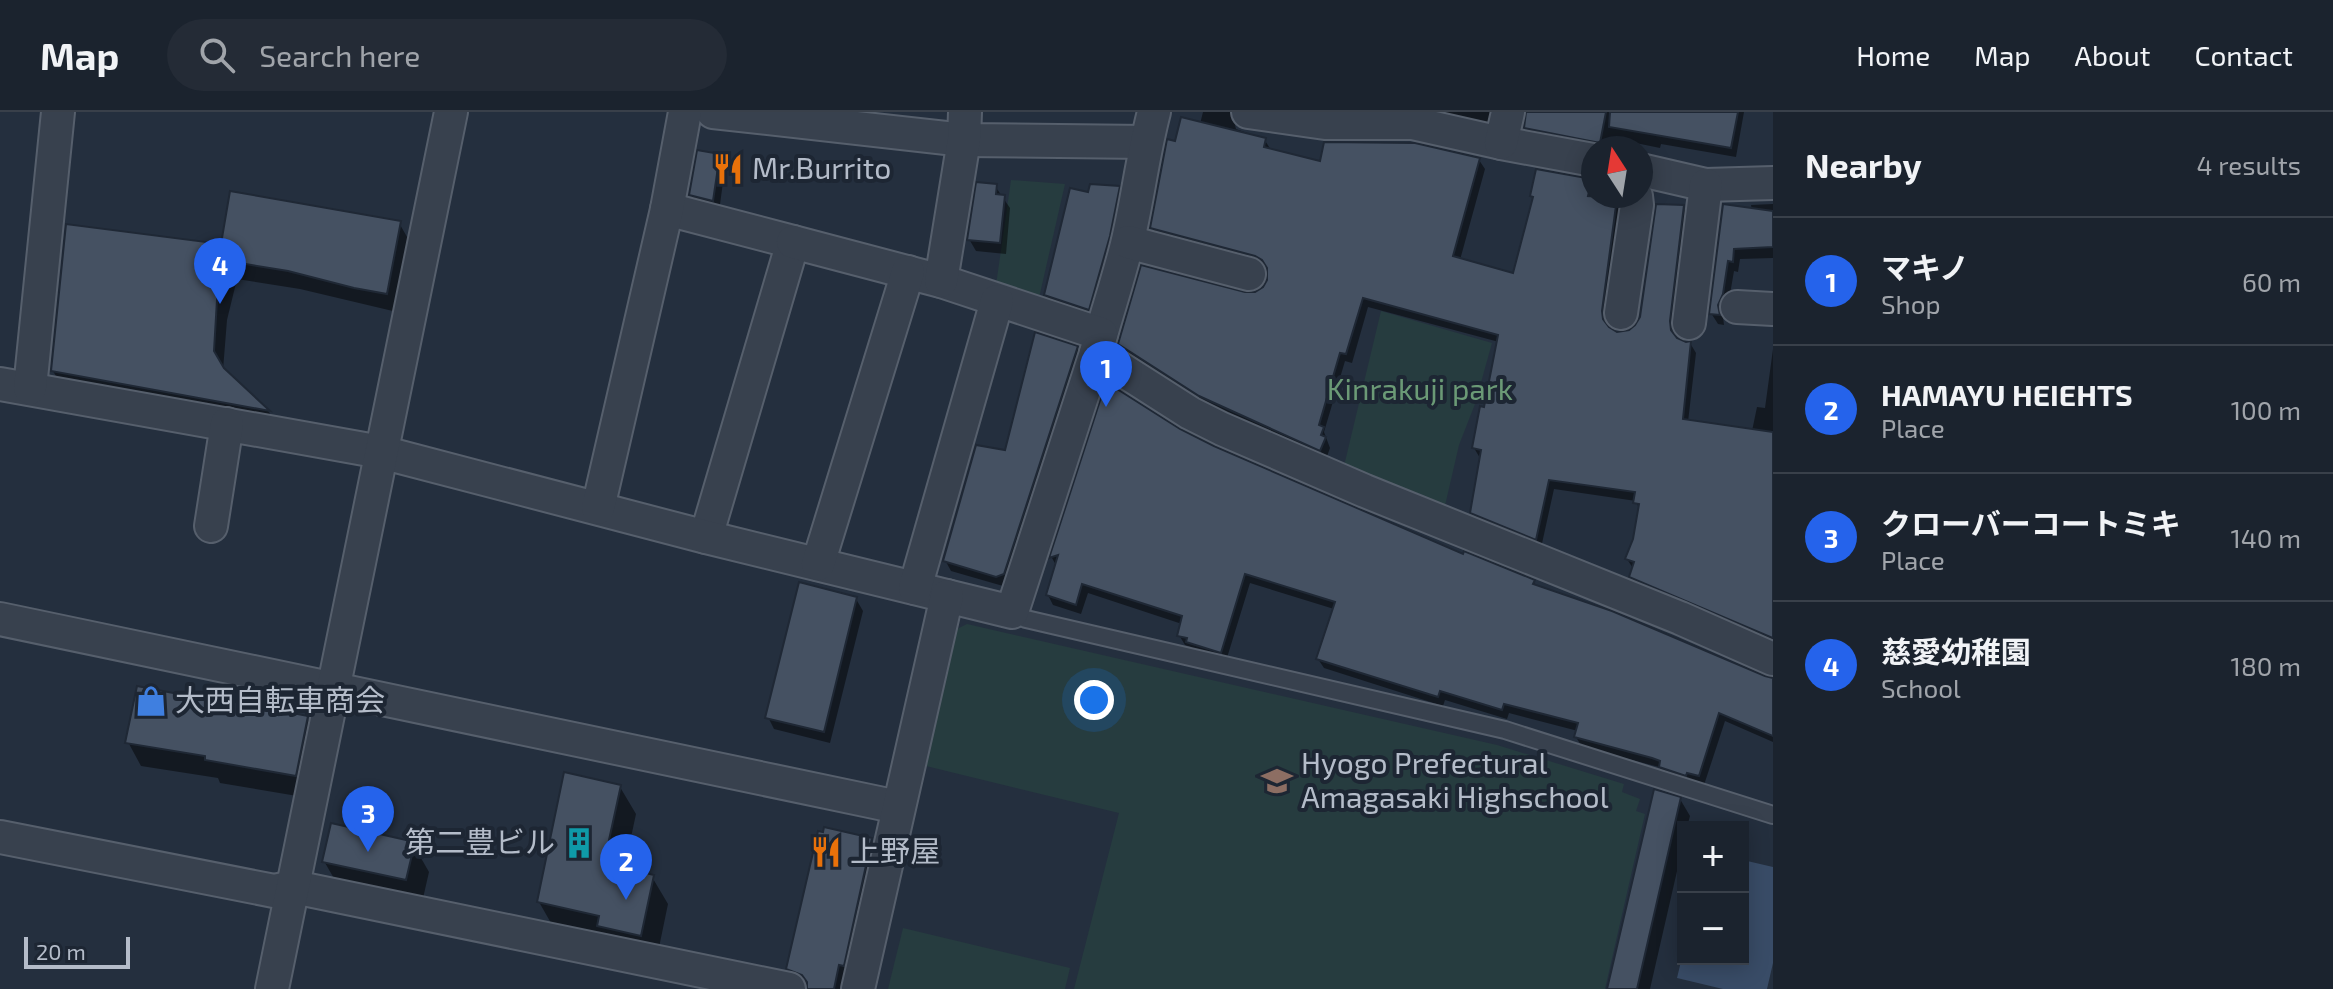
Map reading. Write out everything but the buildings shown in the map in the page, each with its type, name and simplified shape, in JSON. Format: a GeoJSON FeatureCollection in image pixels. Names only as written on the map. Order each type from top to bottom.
{"type":"FeatureCollection","features":[{"type":"Feature","properties":{"kind":"street"},"geometry":{"type":"LineString","coordinates":[[58,112],[15,386],[381,452],[706,537],[1012,612],[1099,344],[1128,242],[1150,127],[964,126],[713,112]]}},
{"type":"Feature","properties":{"kind":"street"},"geometry":{"type":"LineString","coordinates":[[272,989],[451,112]]}},
{"type":"Feature","properties":{"kind":"street"},"geometry":{"type":"LineString","coordinates":[[598,508],[667,209],[685,112]]}},
{"type":"Feature","properties":{"kind":"street"},"geometry":{"type":"LineString","coordinates":[[1248,112],[1325,123],[1504,127],[1581,156]]}},
{"type":"Feature","properties":{"kind":"street"},"geometry":{"type":"LineString","coordinates":[[941,281],[964,126]]}},
{"type":"Feature","properties":{"kind":"street"},"geometry":{"type":"LineString","coordinates":[[1653,173],[1706,185],[1773,183]]}},
{"type":"Feature","properties":{"kind":"street"},"geometry":{"type":"LineString","coordinates":[[1689,323],[1706,185]]}},
{"type":"Feature","properties":{"kind":"street"},"geometry":{"type":"LineString","coordinates":[[1621,313],[1637,208]]}},
{"type":"Feature","properties":{"kind":"street"},"geometry":{"type":"LineString","coordinates":[[667,209],[941,281],[997,301],[1099,344],[1190,413],[1222,429],[1773,659]]}},
{"type":"Feature","properties":{"kind":"street"},"geometry":{"type":"LineString","coordinates":[[706,537],[793,242]]}},
{"type":"Feature","properties":{"kind":"street"},"geometry":{"type":"LineString","coordinates":[[1128,242],[1249,274]]}},
{"type":"Feature","properties":{"kind":"street"},"geometry":{"type":"LineString","coordinates":[[818,564],[908,272]]}},
{"type":"Feature","properties":{"kind":"street"},"geometry":{"type":"LineString","coordinates":[[915,588],[997,301]]}},
{"type":"Feature","properties":{"kind":"street"},"geometry":{"type":"LineString","coordinates":[[1737,307],[1773,309]]}},
{"type":"Feature","properties":{"kind":"street"},"geometry":{"type":"LineString","coordinates":[[211,526],[227,424]]}},
{"type":"Feature","properties":{"kind":"street"},"geometry":{"type":"LineString","coordinates":[[858,989],[947,596]]}},
{"type":"Feature","properties":{"kind":"street"},"geometry":{"type":"LineString","coordinates":[[0,619],[898,807]]}},
{"type":"Feature","properties":{"kind":"street"},"geometry":{"type":"LineString","coordinates":[[0,837],[274,891],[294,887],[789,989]]}},
{"type":"Feature","properties":{"kind":"lane"},"geometry":{"type":"LineString","coordinates":[[1012,612],[1026,619],[1152,650],[1505,730],[1773,815]]}},
{"type":"Feature","properties":{"kind":"green space"},"geometry":{"type":"Polygon","coordinates":[[[1011,180],[1065,184],[1039,298],[996,285],[1011,180]]]}},
{"type":"Feature","properties":{"kind":"green space","name":"Kinrakuji park"},"geometry":{"type":"Polygon","coordinates":[[[1381,311],[1492,343],[1475,404],[1459,445],[1444,510],[1344,466],[1381,311]]]}},
{"type":"Feature","properties":{"kind":"green space","name":"Hyogo Prefectural Amagasaki Highschool"},"geometry":{"type":"Polygon","coordinates":[[[967,624],[1497,745],[1624,784],[1622,792],[1640,799],[1636,811],[1645,814],[1605,989],[1074,989],[1119,813],[926,766],[957,629],[967,624]]]}},
{"type":"Feature","properties":{"kind":"green space"},"geometry":{"type":"Polygon","coordinates":[[[903,928],[1070,968],[1065,989],[888,989],[903,928]]]}},
{"type":"Feature","properties":{"kind":"water"},"geometry":{"type":"Polygon","coordinates":[[[1749,861],[1773,867],[1773,963],[1767,989],[1723,989],[1677,978],[1680,965],[1749,965],[1749,861]]]}},
{"type":"Feature","properties":{"kind":"place","name":"Mr.Burrito"},"geometry":{"type":"Point","coordinates":[728,169]}},
{"type":"Feature","properties":{"kind":"place","name":"慈愛幼稚園"},"geometry":{"type":"Point","coordinates":[220,304]}},
{"type":"Feature","properties":{"kind":"place","name":"マキノ"},"geometry":{"type":"Point","coordinates":[1106,407]}},
{"type":"Feature","properties":{"kind":"place","name":"大西自転車商会"},"geometry":{"type":"Point","coordinates":[151,701]}},
{"type":"Feature","properties":{"kind":"place","name":"Hyogo Prefectural Amagasaki Highschool"},"geometry":{"type":"Point","coordinates":[1277,781]}},
{"type":"Feature","properties":{"kind":"place","name":"第二豊ビル"},"geometry":{"type":"Point","coordinates":[579,843]}},
{"type":"Feature","properties":{"kind":"place","name":"クローバーコートミキ"},"geometry":{"type":"Point","coordinates":[368,852]}},
{"type":"Feature","properties":{"kind":"place","name":"上野屋"},"geometry":{"type":"Point","coordinates":[826,852]}},
{"type":"Feature","properties":{"kind":"place","name":"HAMAYU HEIEHTS"},"geometry":{"type":"Point","coordinates":[626,900]}}]}
